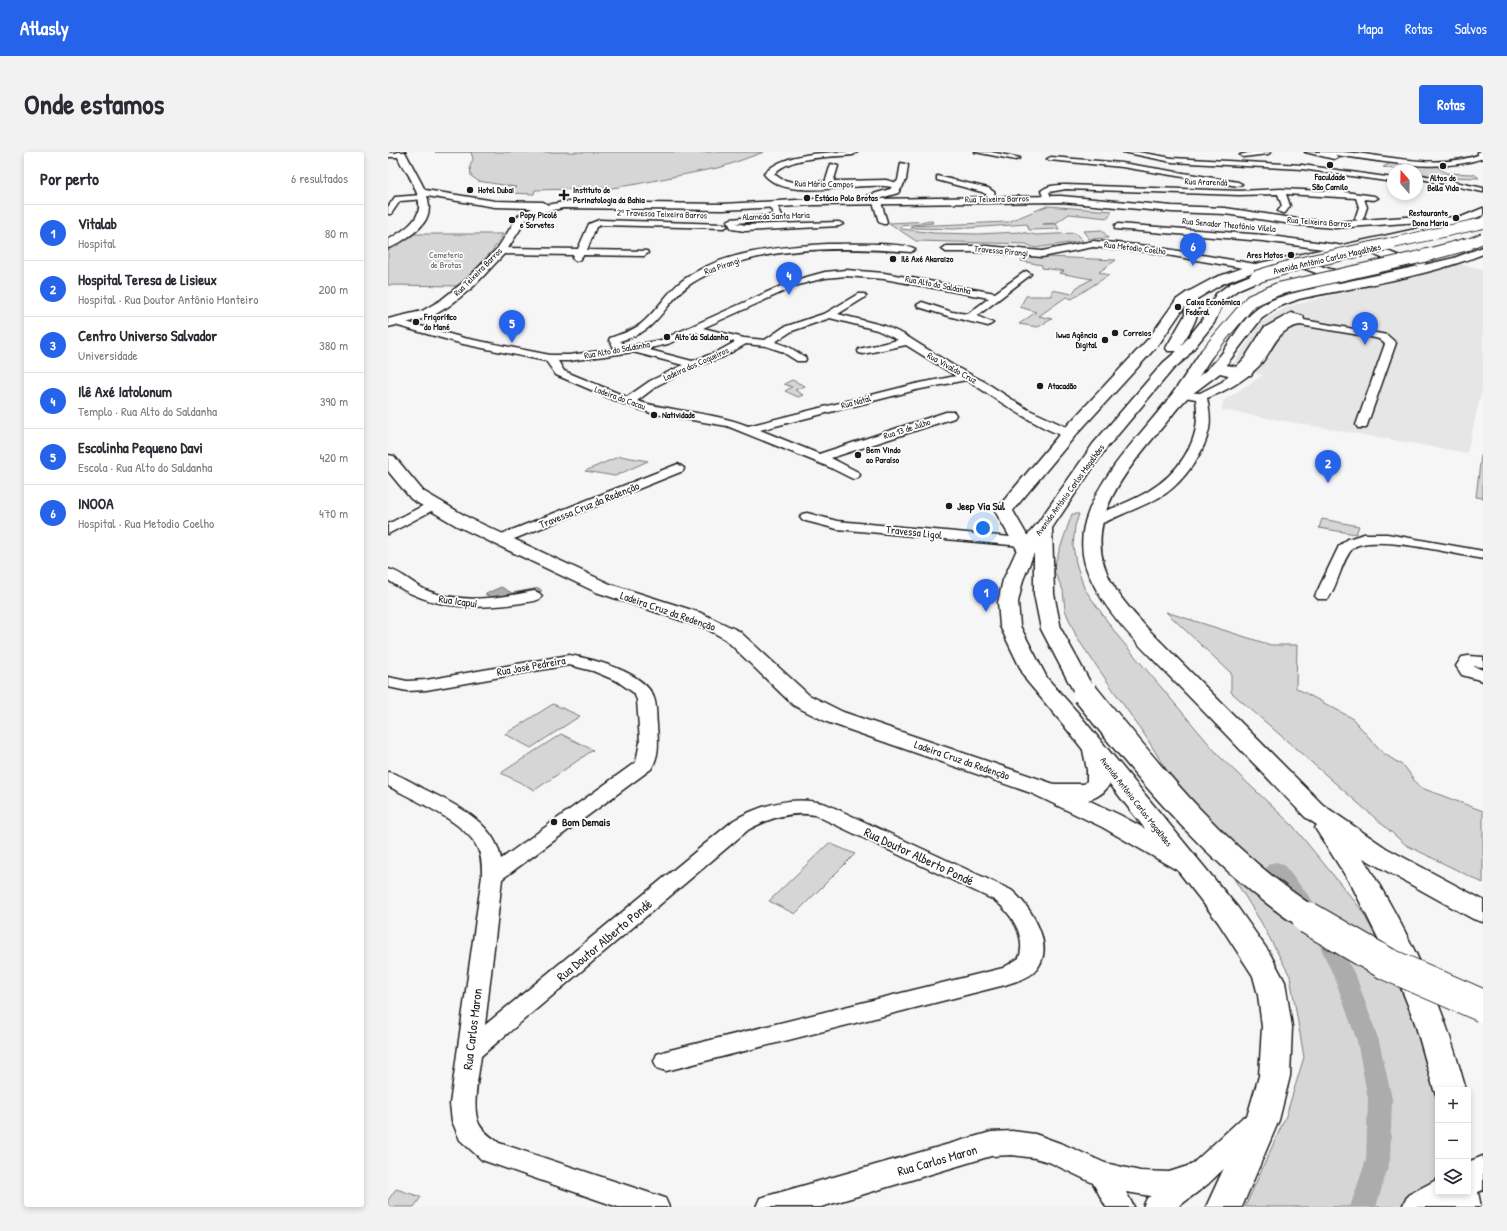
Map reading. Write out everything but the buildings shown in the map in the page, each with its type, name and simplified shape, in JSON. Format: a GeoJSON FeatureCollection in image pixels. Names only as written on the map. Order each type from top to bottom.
{"type":"FeatureCollection","features":[{"type":"Feature","properties":{"kind":"main road","name":"Rua Mário Campos"},"geometry":{"type":"LineString","coordinates":[[853,152],[789,161],[778,165],[769,174],[773,179],[785,183],[828,186],[900,183]]}},
{"type":"Feature","properties":{"kind":"main road"},"geometry":{"type":"LineString","coordinates":[[388,246],[422,222],[425,212],[422,197],[415,177],[402,153]]}},
{"type":"Feature","properties":{"kind":"main road"},"geometry":{"type":"LineString","coordinates":[[834,202],[880,196],[894,191],[900,183]]}},
{"type":"Feature","properties":{"kind":"main road"},"geometry":{"type":"LineString","coordinates":[[422,197],[430,199],[444,197],[528,209]]}},
{"type":"Feature","properties":{"kind":"main road","name":"Rua Teixeira Barros"},"geometry":{"type":"LineString","coordinates":[[391,323],[426,314],[445,303],[470,283],[501,251],[517,223],[528,209],[562,205],[708,207],[834,202],[1047,199],[1090,200],[1172,209],[1225,211],[1329,224],[1367,224],[1420,219],[1461,221]]}},
{"type":"Feature","properties":{"kind":"main road","name":"Avenida Antônio Carlos Magalhães"},"geometry":{"type":"LineString","coordinates":[[1023,545],[1004,511],[1069,434],[1158,337],[1180,303],[1218,281],[1255,267],[1338,248],[1440,228],[1461,221],[1483,211]]}},
{"type":"Feature","properties":{"kind":"main road","name":"Avenida Antônio Carlos Magalhães"},"geometry":{"type":"LineString","coordinates":[[1224,1207],[1268,1110],[1275,1078],[1278,1040],[1276,1012],[1268,977],[1250,944],[1095,750],[1036,680],[1010,626],[1008,602],[1013,580],[1023,545],[1043,528],[1099,447],[1168,366],[1181,355],[1208,320],[1220,297],[1235,286],[1256,277],[1298,264],[1483,223]]}},
{"type":"Feature","properties":{"kind":"main road"},"geometry":{"type":"LineString","coordinates":[[1440,228],[1432,232],[1377,244],[1373,248],[1374,250],[1397,259],[1418,263],[1480,251]]}},
{"type":"Feature","properties":{"kind":"main road","name":"Avenida Antônio Carlos Magalhães"},"geometry":{"type":"LineString","coordinates":[[1169,410],[1207,353],[1251,301],[1278,289],[1420,257],[1463,246],[1483,238]]}},
{"type":"Feature","properties":{"kind":"main road","name":"Avenida Antônio Carlos Magalhães"},"geometry":{"type":"LineString","coordinates":[[1480,251],[1427,268],[1296,296],[1274,304],[1256,316],[1218,367],[1183,394],[1108,487],[1094,521],[1091,537],[1092,554],[1098,575],[1127,617],[1314,810],[1377,855],[1483,912]]}},
{"type":"Feature","properties":{"kind":"main road"},"geometry":{"type":"LineString","coordinates":[[1242,271],[1293,264],[1331,272],[1335,276],[1336,279],[1334,282],[1296,296]]}},
{"type":"Feature","properties":{"kind":"main road"},"geometry":{"type":"LineString","coordinates":[[1168,366],[1167,360],[1191,315],[1190,296]]}},
{"type":"Feature","properties":{"kind":"main road"},"geometry":{"type":"LineString","coordinates":[[1218,367],[1242,372]]}},
{"type":"Feature","properties":{"kind":"main road","name":"Ladeira Cruz da Redenção"},"geometry":{"type":"LineString","coordinates":[[388,460],[417,495],[432,505],[499,540],[603,588],[630,598],[694,617],[714,625],[732,635],[746,646],[801,700],[835,717],[1040,787],[1062,792],[1087,792],[1094,788],[1099,781],[1099,771],[1095,750]]}},
{"type":"Feature","properties":{"kind":"main road"},"geometry":{"type":"LineString","coordinates":[[1043,528],[1044,594],[1051,629],[1085,693],[1149,774],[1198,827],[1241,868],[1298,911],[1360,948],[1423,982],[1483,1006]]}},
{"type":"Feature","properties":{"kind":"main road","name":"Ladeira Cruz da Redenção"},"geometry":{"type":"LineString","coordinates":[[1040,787],[1112,821],[1184,862]]}},
{"type":"Feature","properties":{"kind":"main road"},"geometry":{"type":"LineString","coordinates":[[1314,810],[1353,863],[1394,938],[1416,985],[1436,1039],[1449,1087]]}},
{"type":"Feature","properties":{"kind":"main road"},"geometry":{"type":"LineString","coordinates":[[1471,1178],[1483,1172]]}},
{"type":"Feature","properties":{"kind":"main road"},"geometry":{"type":"LineString","coordinates":[[1420,1207],[1442,1195]]}},
{"type":"Feature","properties":{"kind":"main road"},"geometry":{"type":"LineString","coordinates":[[1462,1195],[1463,1207]]}},
{"type":"Feature","properties":{"kind":"street"},"geometry":{"type":"LineString","coordinates":[[978,152],[1011,157]]}},
{"type":"Feature","properties":{"kind":"street"},"geometry":{"type":"LineString","coordinates":[[1126,152],[1172,160],[1302,167],[1387,179]]}},
{"type":"Feature","properties":{"kind":"street"},"geometry":{"type":"LineString","coordinates":[[1184,160],[1268,152]]}},
{"type":"Feature","properties":{"kind":"street"},"geometry":{"type":"LineString","coordinates":[[1308,152],[1374,166]]}},
{"type":"Feature","properties":{"kind":"street"},"geometry":{"type":"LineString","coordinates":[[1325,152],[1446,162],[1476,159],[1481,156],[1481,152]]}},
{"type":"Feature","properties":{"kind":"street"},"geometry":{"type":"LineString","coordinates":[[388,155],[402,153]]}},
{"type":"Feature","properties":{"kind":"street"},"geometry":{"type":"LineString","coordinates":[[1051,159],[1111,163],[1152,169],[1254,187],[1263,191]]}},
{"type":"Feature","properties":{"kind":"street"},"geometry":{"type":"LineString","coordinates":[[1152,169],[1172,160]]}},
{"type":"Feature","properties":{"kind":"street"},"geometry":{"type":"LineString","coordinates":[[900,183],[904,165]]}},
{"type":"Feature","properties":{"kind":"street"},"geometry":{"type":"LineString","coordinates":[[828,186],[834,166]]}},
{"type":"Feature","properties":{"kind":"street"},"geometry":{"type":"LineString","coordinates":[[1423,177],[1483,192]]}},
{"type":"Feature","properties":{"kind":"street"},"geometry":{"type":"LineString","coordinates":[[940,178],[985,190],[991,194],[992,199]]}},
{"type":"Feature","properties":{"kind":"street"},"geometry":{"type":"LineString","coordinates":[[1423,184],[1483,192]]}},
{"type":"Feature","properties":{"kind":"street","name":"Rua Ararendá"},"geometry":{"type":"LineString","coordinates":[[1047,199],[1045,191],[1052,188],[1066,187],[1248,193],[1263,191],[1374,198]]}},
{"type":"Feature","properties":{"kind":"street"},"geometry":{"type":"LineString","coordinates":[[1458,189],[1470,188]]}},
{"type":"Feature","properties":{"kind":"street"},"geometry":{"type":"LineString","coordinates":[[1282,192],[1286,206],[1282,211]]}},
{"type":"Feature","properties":{"kind":"street"},"geometry":{"type":"LineString","coordinates":[[1359,196],[1363,207],[1359,219]]}},
{"type":"Feature","properties":{"kind":"street"},"geometry":{"type":"LineString","coordinates":[[388,212],[396,200],[422,197]]}},
{"type":"Feature","properties":{"kind":"street"},"geometry":{"type":"LineString","coordinates":[[877,202],[883,222]]}},
{"type":"Feature","properties":{"kind":"street","name":"Alameda Santa Maria"},"geometry":{"type":"LineString","coordinates":[[772,204],[779,217],[731,221],[736,227],[745,228],[839,224]]}},
{"type":"Feature","properties":{"kind":"street","name":"2ª Travessa Teixeira Barros"},"geometry":{"type":"LineString","coordinates":[[582,250],[592,226],[600,222],[724,226]]}},
{"type":"Feature","properties":{"kind":"street","name":"Rua Senador Theotônio Vilela"},"geometry":{"type":"LineString","coordinates":[[1118,227],[1263,238],[1338,248]]}},
{"type":"Feature","properties":{"kind":"street","name":"Rua Metodio Coelho"},"geometry":{"type":"LineString","coordinates":[[1038,254],[1093,244],[1154,250],[1255,267]]}},
{"type":"Feature","properties":{"kind":"street","name":"Travessa Pirangi"},"geometry":{"type":"LineString","coordinates":[[946,249],[964,248],[1038,254]]}},
{"type":"Feature","properties":{"kind":"street"},"geometry":{"type":"LineString","coordinates":[[846,273],[842,254],[910,249]]}},
{"type":"Feature","properties":{"kind":"street"},"geometry":{"type":"LineString","coordinates":[[576,258],[582,250]]}},
{"type":"Feature","properties":{"kind":"street"},"geometry":{"type":"LineString","coordinates":[[501,251],[582,250],[644,253]]}},
{"type":"Feature","properties":{"kind":"street","name":"Rua Pirangi"},"geometry":{"type":"LineString","coordinates":[[622,351],[614,340],[644,326],[678,290],[691,279],[706,271],[753,256],[791,250],[842,254]]}},
{"type":"Feature","properties":{"kind":"street","name":"Rua Alto do Saldanha"},"geometry":{"type":"LineString","coordinates":[[391,323],[448,338],[550,358],[579,357],[634,349],[664,342],[795,283],[825,275],[846,273],[902,278],[996,296]]}},
{"type":"Feature","properties":{"kind":"street"},"geometry":{"type":"LineString","coordinates":[[970,317],[1026,274]]}},
{"type":"Feature","properties":{"kind":"street"},"geometry":{"type":"LineString","coordinates":[[767,343],[788,329],[830,315],[861,296]]}},
{"type":"Feature","properties":{"kind":"street"},"geometry":{"type":"LineString","coordinates":[[922,305],[951,315],[970,317],[988,323]]}},
{"type":"Feature","properties":{"kind":"street","name":"Rua Vivaldo Cruz"},"geometry":{"type":"LineString","coordinates":[[830,315],[881,328],[908,341],[966,377],[981,384],[1023,412],[1069,434]]}},
{"type":"Feature","properties":{"kind":"street"},"geometry":{"type":"LineString","coordinates":[[1183,394],[1201,396],[1227,383],[1242,372],[1268,330],[1291,316],[1299,318],[1300,322],[1372,334],[1383,337],[1391,343],[1362,425]]}},
{"type":"Feature","properties":{"kind":"street","name":"Ladeira dos Coqueiros"},"geometry":{"type":"LineString","coordinates":[[692,329],[744,341],[767,343],[785,350],[801,359]]}},
{"type":"Feature","properties":{"kind":"street","name":"Ladeira dos Coqueiros"},"geometry":{"type":"LineString","coordinates":[[628,402],[654,383],[693,364],[719,355],[744,341]]}},
{"type":"Feature","properties":{"kind":"street"},"geometry":{"type":"LineString","coordinates":[[863,351],[908,341]]}},
{"type":"Feature","properties":{"kind":"street"},"geometry":{"type":"LineString","coordinates":[[634,349],[693,364]]}},
{"type":"Feature","properties":{"kind":"street","name":"Ladeira do Cacau"},"geometry":{"type":"LineString","coordinates":[[550,358],[560,373],[628,402],[652,409],[721,420],[747,430]]}},
{"type":"Feature","properties":{"kind":"street","name":"Rua Natal"},"geometry":{"type":"LineString","coordinates":[[747,430],[908,389],[966,377]]}},
{"type":"Feature","properties":{"kind":"street"},"geometry":{"type":"LineString","coordinates":[[1094,521],[1167,486],[1182,469],[1202,439],[1204,415],[1201,396]]}},
{"type":"Feature","properties":{"kind":"street","name":"Rua 13 de Julho"},"geometry":{"type":"LineString","coordinates":[[819,458],[950,415]]}},
{"type":"Feature","properties":{"kind":"street"},"geometry":{"type":"LineString","coordinates":[[747,430],[819,458],[853,475]]}},
{"type":"Feature","properties":{"kind":"street","name":"Travessa Cruz da Redenção"},"geometry":{"type":"LineString","coordinates":[[499,540],[678,468]]}},
{"type":"Feature","properties":{"kind":"street"},"geometry":{"type":"LineString","coordinates":[[388,530],[432,505]]}},
{"type":"Feature","properties":{"kind":"street","name":"Travessa Ligol"},"geometry":{"type":"LineString","coordinates":[[807,517],[837,525],[1023,545]]}},
{"type":"Feature","properties":{"kind":"street"},"geometry":{"type":"LineString","coordinates":[[1323,596],[1344,549],[1348,544],[1355,540],[1376,537],[1387,538],[1483,555]]}},
{"type":"Feature","properties":{"kind":"street","name":"Rua Icapuí"},"geometry":{"type":"LineString","coordinates":[[388,574],[410,589],[433,598],[460,604],[482,604],[534,596]]}},
{"type":"Feature","properties":{"kind":"street","name":"Rua José Pedreira"},"geometry":{"type":"LineString","coordinates":[[388,682],[407,686],[426,685],[569,660],[583,661],[628,681],[640,688],[645,695],[650,755],[644,765],[492,876]]}},
{"type":"Feature","properties":{"kind":"street"},"geometry":{"type":"LineString","coordinates":[[1483,662],[1468,661],[1464,666],[1468,672],[1483,676]]}},
{"type":"Feature","properties":{"kind":"street","name":"Rua Carlos Maron"},"geometry":{"type":"LineString","coordinates":[[388,778],[462,819],[476,830],[487,844],[492,859],[492,876],[463,1104],[464,1125],[475,1140],[491,1152],[655,1207]]}},
{"type":"Feature","properties":{"kind":"street","name":"Rua Doutor Alberto Pondé"},"geometry":{"type":"LineString","coordinates":[[469,1052],[741,825],[755,817],[786,807],[804,806],[819,809],[988,888],[1005,897],[1017,909],[1031,936],[1033,950],[1028,964],[1018,971],[1005,976],[666,1061]]}},
{"type":"Feature","properties":{"kind":"street"},"geometry":{"type":"LineString","coordinates":[[1157,1207],[1199,1175],[1268,1110]]}},
{"type":"Feature","properties":{"kind":"street","name":"Rua Carlos Maron"},"geometry":{"type":"LineString","coordinates":[[770,1207],[806,1198],[991,1144],[1012,1143],[1035,1146],[1056,1153],[1102,1174],[1140,1183],[1169,1184],[1199,1175]]}},
{"type":"Feature","properties":{"kind":"street"},"geometry":{"type":"LineString","coordinates":[[1102,1174],[1120,1207]]}},
{"type":"Feature","properties":{"kind":"shaded area"},"geometry":{"type":"Polygon","coordinates":[[[1456,263],[1483,269],[1483,386],[1467,453],[1222,410],[1223,401],[1263,375],[1231,367],[1261,322],[1287,307],[1456,263]]]}},
{"type":"Feature","properties":{"kind":"shaded area"},"geometry":{"type":"Polygon","coordinates":[[[501,587],[512,593],[539,588],[542,591],[495,600],[485,594],[501,587]]]}},
{"type":"Feature","properties":{"kind":"green space"},"geometry":{"type":"Polygon","coordinates":[[[471,152],[764,152],[722,167],[637,184],[612,188],[535,190],[534,194],[507,193],[516,187],[478,181],[471,176],[470,166],[473,159],[471,152]]]}},
{"type":"Feature","properties":{"kind":"green space"},"geometry":{"type":"Polygon","coordinates":[[[1395,161],[1434,164],[1446,173],[1474,174],[1479,178],[1435,177],[1423,174],[1423,164],[1389,164],[1395,161]]]}},
{"type":"Feature","properties":{"kind":"green space"},"geometry":{"type":"Polygon","coordinates":[[[1047,206],[1112,211],[1108,218],[1069,214],[1056,223],[1043,224],[1056,224],[1059,229],[1029,230],[1027,224],[954,229],[910,228],[912,226],[1008,222],[1047,206]]]}},
{"type":"Feature","properties":{"kind":"green space"},"geometry":{"type":"Polygon","coordinates":[[[932,221],[933,223],[900,226],[902,229],[934,233],[977,234],[1021,232],[1036,235],[1075,233],[1083,241],[1035,248],[1026,244],[916,241],[889,223],[932,221]]]}},
{"type":"Feature","properties":{"kind":"green space"},"geometry":{"type":"Polygon","coordinates":[[[1102,230],[1108,238],[1089,239],[1083,231],[1102,230]]]}},
{"type":"Feature","properties":{"kind":"green space","name":"Cemeterio de Brotas"},"geometry":{"type":"Polygon","coordinates":[[[413,234],[503,234],[493,250],[460,286],[388,285],[388,250],[413,234]]]}},
{"type":"Feature","properties":{"kind":"green space"},"geometry":{"type":"Polygon","coordinates":[[[1024,256],[1116,260],[1099,272],[1109,275],[1072,299],[1066,297],[1039,316],[1052,319],[1038,327],[1019,324],[1036,312],[1020,307],[1026,296],[1052,296],[1052,290],[1072,294],[1077,287],[1092,279],[1059,273],[1064,271],[1042,268],[1042,265],[1021,261],[1024,256]]]}},
{"type":"Feature","properties":{"kind":"green space"},"geometry":{"type":"Polygon","coordinates":[[[792,380],[805,386],[795,390],[803,395],[798,397],[785,391],[792,387],[784,384],[792,380]]]}},
{"type":"Feature","properties":{"kind":"green space"},"geometry":{"type":"Polygon","coordinates":[[[1481,455],[1483,455],[1483,498],[1476,497],[1481,455]]]}},
{"type":"Feature","properties":{"kind":"green space"},"geometry":{"type":"Polygon","coordinates":[[[620,456],[648,461],[615,476],[585,471],[620,456]]]}},
{"type":"Feature","properties":{"kind":"green space"},"geometry":{"type":"Polygon","coordinates":[[[1072,514],[1079,514],[1075,526],[1073,546],[1076,563],[1084,588],[1117,635],[1220,757],[1293,826],[1361,909],[1375,935],[1409,1008],[1432,1075],[1435,1092],[1435,1195],[1439,1195],[1443,1207],[1245,1207],[1286,1116],[1304,1057],[1290,976],[1261,922],[1146,737],[1077,638],[1065,610],[1063,590],[1053,569],[1072,514]]]}},
{"type":"Feature","properties":{"kind":"green space"},"geometry":{"type":"Polygon","coordinates":[[[1322,519],[1359,526],[1356,534],[1319,528],[1322,519]]]}},
{"type":"Feature","properties":{"kind":"green space"},"geometry":{"type":"Polygon","coordinates":[[[1166,612],[1271,645],[1297,645],[1296,688],[1352,718],[1383,753],[1405,767],[1419,787],[1483,811],[1483,883],[1406,845],[1231,692],[1231,673],[1166,612]]]}},
{"type":"Feature","properties":{"kind":"green space"},"geometry":{"type":"Polygon","coordinates":[[[553,704],[580,716],[531,748],[505,734],[553,704]]]}},
{"type":"Feature","properties":{"kind":"green space"},"geometry":{"type":"Polygon","coordinates":[[[561,734],[593,750],[535,790],[501,773],[561,734]]]}},
{"type":"Feature","properties":{"kind":"green space"},"geometry":{"type":"Polygon","coordinates":[[[829,843],[855,854],[795,914],[769,901],[829,843]]]}},
{"type":"Feature","properties":{"kind":"green space"},"geometry":{"type":"Polygon","coordinates":[[[396,1189],[421,1197],[414,1207],[388,1207],[388,1200],[396,1189]]]}},
{"type":"Feature","properties":{"kind":"waterway"},"geometry":{"type":"LineString","coordinates":[[1276,869],[1309,910]]}},
{"type":"Feature","properties":{"kind":"waterway"},"geometry":{"type":"LineString","coordinates":[[1323,931],[1346,979],[1368,1041],[1380,1099],[1378,1160],[1363,1207]]}},
{"type":"Feature","properties":{"kind":"place","name":"Faculdade São Camilo"},"geometry":{"type":"Point","coordinates":[1330,165]}},
{"type":"Feature","properties":{"kind":"place","name":"Altos de Bella Vida"},"geometry":{"type":"Point","coordinates":[1443,166]}},
{"type":"Feature","properties":{"kind":"place","name":"Hotel Dubai"},"geometry":{"type":"Point","coordinates":[470,190]}},
{"type":"Feature","properties":{"kind":"place","name":"Instituto de Perinatologia da Bahia"},"geometry":{"type":"Point","coordinates":[564,195]}},
{"type":"Feature","properties":{"kind":"place","name":"Estácio Polo Brotas"},"geometry":{"type":"Point","coordinates":[807,198]}},
{"type":"Feature","properties":{"kind":"place","name":"Restaurante Dona Maria"},"geometry":{"type":"Point","coordinates":[1456,218]}},
{"type":"Feature","properties":{"kind":"place","name":"Popy Picolé e Sorvetes"},"geometry":{"type":"Point","coordinates":[512,220]}},
{"type":"Feature","properties":{"kind":"place","name":"Ares Motos"},"geometry":{"type":"Point","coordinates":[1291,255]}},
{"type":"Feature","properties":{"kind":"place","name":"Ilê Axé Akaraizo"},"geometry":{"type":"Point","coordinates":[893,259]}},
{"type":"Feature","properties":{"kind":"place","name":"INOOA"},"geometry":{"type":"Point","coordinates":[1193,266]}},
{"type":"Feature","properties":{"kind":"place","name":"Ilê Axé Iatolonum"},"geometry":{"type":"Point","coordinates":[789,295]}},
{"type":"Feature","properties":{"kind":"place","name":"Caixa Econômica Federal"},"geometry":{"type":"Point","coordinates":[1178,307]}},
{"type":"Feature","properties":{"kind":"place","name":"Frigorífico do Mané"},"geometry":{"type":"Point","coordinates":[416,322]}},
{"type":"Feature","properties":{"kind":"place","name":"Correios"},"geometry":{"type":"Point","coordinates":[1115,333]}},
{"type":"Feature","properties":{"kind":"place","name":"Alto da Saldanha"},"geometry":{"type":"Point","coordinates":[667,337]}},
{"type":"Feature","properties":{"kind":"place","name":"Iwwa Agência Digital"},"geometry":{"type":"Point","coordinates":[1105,340]}},
{"type":"Feature","properties":{"kind":"place","name":"Escolinha Pequeno Davi"},"geometry":{"type":"Point","coordinates":[512,343]}},
{"type":"Feature","properties":{"kind":"place","name":"Centro Universo Salvador"},"geometry":{"type":"Point","coordinates":[1365,345]}},
{"type":"Feature","properties":{"kind":"place","name":"Atacadão"},"geometry":{"type":"Point","coordinates":[1040,386]}},
{"type":"Feature","properties":{"kind":"place","name":"Natividade"},"geometry":{"type":"Point","coordinates":[654,415]}},
{"type":"Feature","properties":{"kind":"place","name":"Bem Vindo ao Paraíso"},"geometry":{"type":"Point","coordinates":[858,455]}},
{"type":"Feature","properties":{"kind":"place","name":"Hospital Teresa de Lisieux"},"geometry":{"type":"Point","coordinates":[1328,483]}},
{"type":"Feature","properties":{"kind":"place","name":"Jeep Via Sul"},"geometry":{"type":"Point","coordinates":[949,506]}},
{"type":"Feature","properties":{"kind":"place","name":"Vitalab"},"geometry":{"type":"Point","coordinates":[986,612]}},
{"type":"Feature","properties":{"kind":"place","name":"Bom Demais"},"geometry":{"type":"Point","coordinates":[554,822]}}]}
